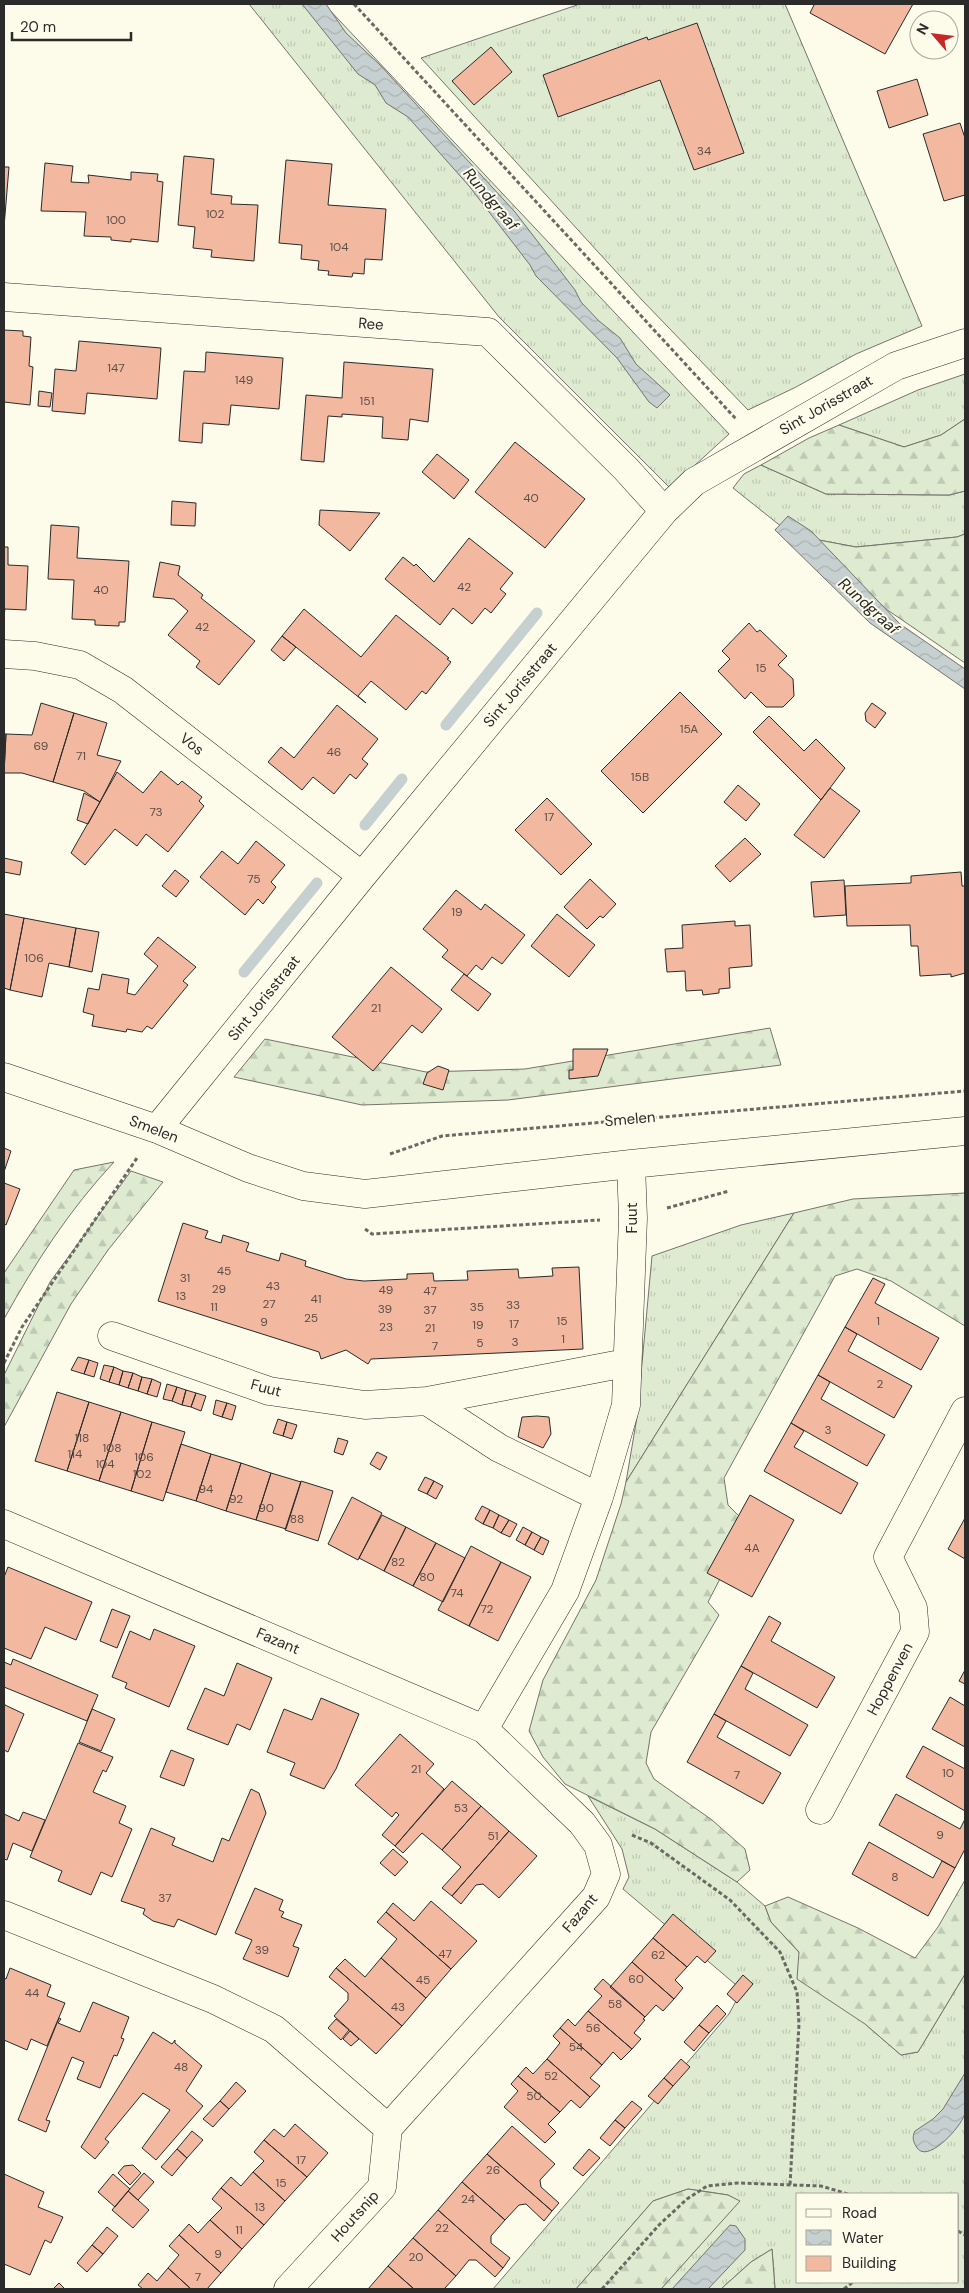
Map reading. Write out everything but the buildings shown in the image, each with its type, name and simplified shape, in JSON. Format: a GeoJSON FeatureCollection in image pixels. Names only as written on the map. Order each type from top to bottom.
{"type":"FeatureCollection","features":[{"type":"Feature","properties":{"kind":"street","name":"Ree"},"geometry":{"type":"LineString","coordinates":[[4,296],[488,332],[626,469],[664,511]]}},
{"type":"Feature","properties":{"kind":"street","name":"Sint Jorisstraat"},"geometry":{"type":"LineString","coordinates":[[157,1129],[362,876],[664,511],[694,482],[896,366],[965,343]]}},
{"type":"Feature","properties":{"kind":"street","name":"Vos"},"geometry":{"type":"LineString","coordinates":[[4,654],[35,656],[80,665],[123,690],[362,876]]}},
{"type":"Feature","properties":{"kind":"street","name":"Smelen"},"geometry":{"type":"LineString","coordinates":[[4,1077],[157,1129],[248,1168],[303,1186],[365,1194],[630,1164],[965,1131]]}},
{"type":"Feature","properties":{"kind":"street","name":"Fuut"},"geometry":{"type":"LineString","coordinates":[[484,1729],[565,1590],[600,1497],[626,1404],[632,1218],[630,1164]]}},
{"type":"Feature","properties":{"kind":"street","name":"Fuut"},"geometry":{"type":"LineString","coordinates":[[112,1336],[269,1391],[365,1405],[427,1401],[626,1363]]}},
{"type":"Feature","properties":{"kind":"street"},"geometry":{"type":"LineString","coordinates":[[427,1401],[499,1448],[600,1497]]}},
{"type":"Feature","properties":{"kind":"street","name":"Hoppenven"},"geometry":{"type":"LineString","coordinates":[[820,1810],[915,1632],[913,1608],[888,1557],[965,1412]]}},
{"type":"Feature","properties":{"kind":"street","name":"Fazant"},"geometry":{"type":"LineString","coordinates":[[4,1524],[484,1729],[582,1823],[598,1845],[606,1874],[596,1897],[388,2128]]}},
{"type":"Feature","properties":{"kind":"street"},"geometry":{"type":"LineString","coordinates":[[4,1915],[213,2000],[274,2029],[388,2128]]}},
{"type":"Feature","properties":{"kind":"street","name":"Houtsnip"},"geometry":{"type":"LineString","coordinates":[[288,2289],[382,2187],[388,2128]]}},
{"type":"Feature","properties":{"kind":"path"},"geometry":{"type":"LineString","coordinates":[[354,4],[758,444]]}},
{"type":"Feature","properties":{"kind":"path","name":"Smelen"},"geometry":{"type":"LineString","coordinates":[[388,1155],[442,1136],[965,1091]]}},
{"type":"Feature","properties":{"kind":"path"},"geometry":{"type":"LineString","coordinates":[[4,1363],[22,1327],[157,1129]]}},
{"type":"Feature","properties":{"kind":"path"},"geometry":{"type":"LineString","coordinates":[[582,1823],[613,1827],[651,1843],[730,1900],[780,1952],[797,1992],[800,2024],[790,2185]]}},
{"type":"Feature","properties":{"kind":"path"},"geometry":{"type":"LineString","coordinates":[[602,2289],[659,2225],[687,2199],[707,2186],[738,2183],[820,2186],[844,2193]]}},
{"type":"Feature","properties":{"kind":"green space"},"geometry":{"type":"Polygon","coordinates":[[[249,4],[324,4],[729,434],[670,488],[499,317],[249,4]]]}},
{"type":"Feature","properties":{"kind":"green space"},"geometry":{"type":"Polygon","coordinates":[[[580,4],[785,4],[922,326],[856,354],[796,387],[748,410],[641,299],[421,58],[580,4]]]}},
{"type":"Feature","properties":{"kind":"green space"},"geometry":{"type":"Polygon","coordinates":[[[965,374],[965,419],[941,435],[904,447],[839,425],[918,390],[965,374]]]}},
{"type":"Feature","properties":{"kind":"green space"},"geometry":{"type":"Polygon","coordinates":[[[965,419],[965,491],[949,495],[826,494],[761,465],[809,438],[839,425],[904,447],[941,435],[965,419]]]}},
{"type":"Feature","properties":{"kind":"green space"},"geometry":{"type":"Polygon","coordinates":[[[761,465],[826,494],[949,495],[965,491],[965,534],[957,537],[856,547],[792,535],[733,488],[744,474],[761,465]]]}},
{"type":"Feature","properties":{"kind":"green space"},"geometry":{"type":"Polygon","coordinates":[[[965,534],[965,663],[867,596],[792,535],[856,547],[957,537],[965,534]]]}},
{"type":"Feature","properties":{"kind":"green space"},"geometry":{"type":"Polygon","coordinates":[[[770,1028],[781,1065],[508,1100],[362,1105],[234,1077],[265,1039],[426,1072],[525,1069],[770,1028]]]}},
{"type":"Feature","properties":{"kind":"green space"},"geometry":{"type":"Polygon","coordinates":[[[114,1162],[83,1198],[54,1237],[4,1319],[4,1273],[74,1170],[114,1162]]]}},
{"type":"Feature","properties":{"kind":"green space"},"geometry":{"type":"Polygon","coordinates":[[[131,1171],[163,1182],[108,1250],[71,1304],[4,1427],[4,1375],[50,1282],[131,1171]]]}},
{"type":"Feature","properties":{"kind":"green space"},"geometry":{"type":"Polygon","coordinates":[[[965,1193],[965,1326],[891,1281],[857,1269],[835,1276],[724,1478],[728,1505],[748,1525],[708,1602],[719,1615],[651,1732],[646,1763],[654,1779],[712,1820],[745,1849],[750,1870],[737,1882],[655,1829],[565,1784],[543,1757],[529,1731],[543,1680],[596,1580],[621,1504],[626,1482],[794,1213],[853,1199],[965,1193]]]}},
{"type":"Feature","properties":{"kind":"green space"},"geometry":{"type":"Polygon","coordinates":[[[794,1213],[626,1482],[637,1417],[652,1256],[741,1225],[794,1213]]]}},
{"type":"Feature","properties":{"kind":"green space"},"geometry":{"type":"Polygon","coordinates":[[[588,1796],[655,1829],[737,1882],[765,1906],[771,1922],[865,2024],[901,2055],[918,2052],[965,1974],[965,2289],[775,2289],[772,2249],[751,2262],[721,2289],[661,2289],[739,2201],[728,2195],[688,2189],[653,2201],[576,2289],[493,2289],[729,2014],[742,1990],[623,1889],[629,1877],[622,1849],[588,1796]]]}},
{"type":"Feature","properties":{"kind":"green space"},"geometry":{"type":"Polygon","coordinates":[[[965,1880],[965,1974],[918,2052],[901,2055],[865,2024],[797,1979],[799,1952],[771,1922],[765,1906],[788,1897],[858,1928],[915,1958],[938,1927],[965,1880]]]}},
{"type":"Feature","properties":{"kind":"green space"},"geometry":{"type":"Polygon","coordinates":[[[688,2189],[728,2195],[740,2201],[661,2289],[576,2289],[653,2201],[688,2189]]]}},
{"type":"Feature","properties":{"kind":"green space"},"geometry":{"type":"Polygon","coordinates":[[[772,2249],[775,2289],[721,2289],[751,2262],[772,2249]]]}},
{"type":"Feature","properties":{"kind":"water","name":"Rundgraaf"},"geometry":{"type":"Polygon","coordinates":[[[302,4],[326,4],[346,33],[380,65],[515,212],[575,290],[581,302],[599,321],[620,338],[636,364],[670,395],[657,408],[649,402],[617,358],[536,276],[530,265],[469,186],[408,117],[386,103],[375,85],[358,74],[302,4]]]}},
{"type":"Feature","properties":{"kind":"water","name":"Rundgraaf"},"geometry":{"type":"Polygon","coordinates":[[[788,516],[811,531],[900,624],[965,669],[965,689],[870,623],[775,530],[788,516]]]}},
{"type":"Feature","properties":{"kind":"water"},"geometry":{"type":"Polygon","coordinates":[[[965,2073],[966,2103],[963,2119],[944,2142],[928,2151],[921,2151],[914,2141],[913,2135],[915,2131],[933,2119],[943,2109],[965,2073]]]}},
{"type":"Feature","properties":{"kind":"water"},"geometry":{"type":"Polygon","coordinates":[[[730,2225],[736,2226],[745,2239],[745,2250],[708,2289],[672,2289],[730,2225]]]}},
{"type":"Feature","properties":{"kind":"waterway"},"geometry":{"type":"LineString","coordinates":[[446,725],[537,613]]}},
{"type":"Feature","properties":{"kind":"waterway"},"geometry":{"type":"LineString","coordinates":[[365,825],[402,779]]}},
{"type":"Feature","properties":{"kind":"waterway"},"geometry":{"type":"LineString","coordinates":[[244,972],[317,883]]}}]}
